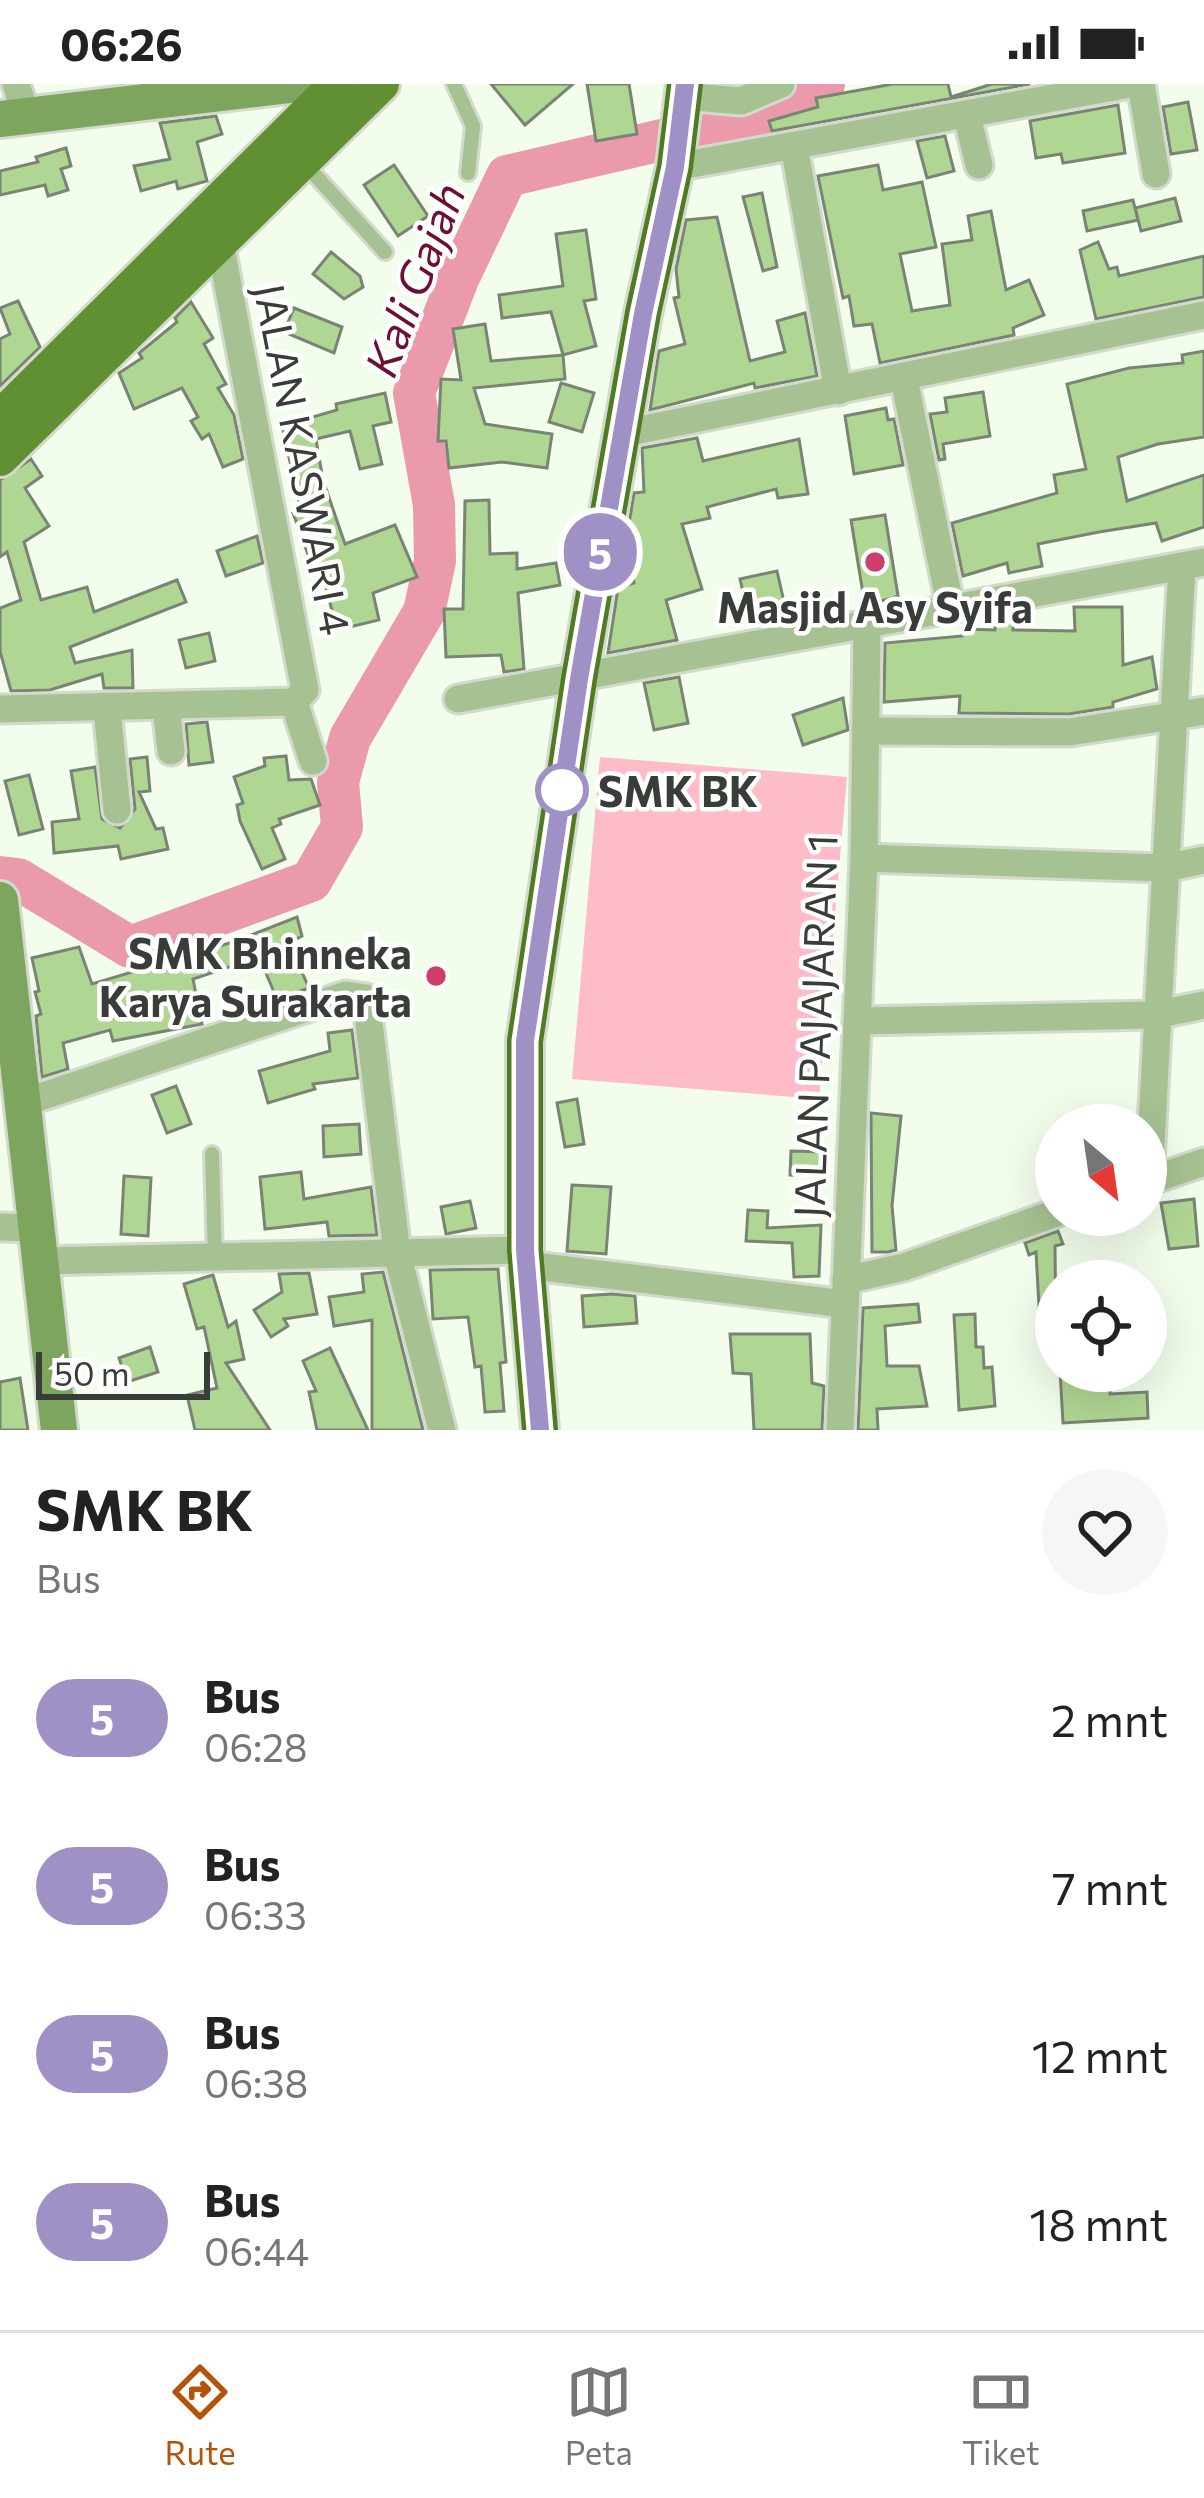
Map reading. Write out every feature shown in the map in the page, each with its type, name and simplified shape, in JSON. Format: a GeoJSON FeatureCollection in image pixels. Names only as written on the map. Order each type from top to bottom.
{"type":"FeatureCollection","features":[{"type":"Feature","properties":{"kind":"highway"},"geometry":{"type":"LineString","coordinates":[[539,1430],[526,1257],[525,1041],[620,434],[676,161],[684,96]]}},
{"type":"Feature","properties":{"kind":"main road"},"geometry":{"type":"LineString","coordinates":[[0,418],[337,84]]}},
{"type":"Feature","properties":{"kind":"main road"},"geometry":{"type":"LineString","coordinates":[[0,458],[372,86]]}},
{"type":"Feature","properties":{"kind":"street"},"geometry":{"type":"LineString","coordinates":[[14,106],[297,84]]}},
{"type":"Feature","properties":{"kind":"street"},"geometry":{"type":"LineString","coordinates":[[684,96],[741,101],[781,84]]}},
{"type":"Feature","properties":{"kind":"street"},"geometry":{"type":"LineString","coordinates":[[1141,84],[1156,174]]}},
{"type":"Feature","properties":{"kind":"street"},"geometry":{"type":"LineString","coordinates":[[676,161],[794,146],[1113,86]]}},
{"type":"Feature","properties":{"kind":"street"},"geometry":{"type":"LineString","coordinates":[[967,116],[979,165]]}},
{"type":"Feature","properties":{"kind":"street"},"geometry":{"type":"LineString","coordinates":[[794,146],[838,391]]}},
{"type":"Feature","properties":{"kind":"street","name":"JALAN KASWARI 4"},"geometry":{"type":"LineString","coordinates":[[220,243],[313,761]]}},
{"type":"Feature","properties":{"kind":"street"},"geometry":{"type":"LineString","coordinates":[[620,434],[1204,315]]}},
{"type":"Feature","properties":{"kind":"street"},"geometry":{"type":"LineString","coordinates":[[904,379],[951,609]]}},
{"type":"Feature","properties":{"kind":"street"},"geometry":{"type":"LineString","coordinates":[[458,699],[1193,564],[1190,714],[1165,868],[1151,1104]]}},
{"type":"Feature","properties":{"kind":"street","name":"JALAN PAJAJARAN 1"},"geometry":{"type":"LineString","coordinates":[[840,1430],[863,858],[867,626]]}},
{"type":"Feature","properties":{"kind":"street"},"geometry":{"type":"LineString","coordinates":[[0,709],[166,707],[299,696]]}},
{"type":"Feature","properties":{"kind":"street"},"geometry":{"type":"LineString","coordinates":[[166,707],[171,751]]}},
{"type":"Feature","properties":{"kind":"street"},"geometry":{"type":"LineString","coordinates":[[106,709],[117,810]]}},
{"type":"Feature","properties":{"kind":"street"},"geometry":{"type":"LineString","coordinates":[[866,731],[1070,732],[1190,714]]}},
{"type":"Feature","properties":{"kind":"street"},"geometry":{"type":"LineString","coordinates":[[863,858],[1165,868],[1204,860]]}},
{"type":"Feature","properties":{"kind":"street"},"geometry":{"type":"LineString","coordinates":[[0,902],[5,1015],[19,1104],[24,1239],[59,1430]]}},
{"type":"Feature","properties":{"kind":"street"},"geometry":{"type":"LineString","coordinates":[[19,1104],[346,995],[366,998],[397,1253],[442,1430]]}},
{"type":"Feature","properties":{"kind":"street"},"geometry":{"type":"LineString","coordinates":[[857,1022],[1155,1015],[1204,1005]]}},
{"type":"Feature","properties":{"kind":"street"},"geometry":{"type":"LineString","coordinates":[[1167,1174],[1204,1162]]}},
{"type":"Feature","properties":{"kind":"street"},"geometry":{"type":"LineString","coordinates":[[24,1239],[215,1259],[397,1253],[526,1257],[845,1292],[1035,1221]]}},
{"type":"Feature","properties":{"kind":"lane"},"geometry":{"type":"LineString","coordinates":[[454,84],[473,126],[468,173]]}},
{"type":"Feature","properties":{"kind":"lane"},"geometry":{"type":"LineString","coordinates":[[303,160],[317,182],[386,252]]}},
{"type":"Feature","properties":{"kind":"lane"},"geometry":{"type":"LineString","coordinates":[[212,1154],[215,1259]]}},
{"type":"Feature","properties":{"kind":"shaded area"},"geometry":{"type":"Polygon","coordinates":[[[600,757],[847,777],[819,1099],[572,1079],[600,757]]]}},
{"type":"Feature","properties":{"kind":"building"},"geometry":{"type":"Polygon","coordinates":[[[491,84],[573,84],[525,125],[491,84]]]}},
{"type":"Feature","properties":{"kind":"building"},"geometry":{"type":"Polygon","coordinates":[[[587,84],[629,84],[637,134],[596,141],[587,84]]]}},
{"type":"Feature","properties":{"kind":"building"},"geometry":{"type":"Polygon","coordinates":[[[893,84],[948,84],[951,97],[992,84],[1030,84],[772,131],[769,121],[818,107],[816,98],[893,84]]]}},
{"type":"Feature","properties":{"kind":"building"},"geometry":{"type":"Polygon","coordinates":[[[1188,102],[1197,150],[1171,154],[1163,107],[1188,102]]]}},
{"type":"Feature","properties":{"kind":"building"},"geometry":{"type":"Polygon","coordinates":[[[1118,105],[1125,153],[1063,163],[1061,154],[1036,158],[1030,121],[1118,105]]]}},
{"type":"Feature","properties":{"kind":"building"},"geometry":{"type":"Polygon","coordinates":[[[216,116],[222,134],[197,142],[207,181],[178,189],[176,181],[141,191],[134,166],[170,159],[160,123],[216,116]]]}},
{"type":"Feature","properties":{"kind":"building"},"geometry":{"type":"Polygon","coordinates":[[[945,136],[954,171],[927,178],[917,141],[945,136]]]}},
{"type":"Feature","properties":{"kind":"building"},"geometry":{"type":"Polygon","coordinates":[[[66,148],[71,166],[61,169],[68,190],[48,196],[45,185],[0,195],[0,171],[38,162],[36,157],[66,148]]]}},
{"type":"Feature","properties":{"kind":"building"},"geometry":{"type":"Polygon","coordinates":[[[394,165],[428,216],[398,236],[364,185],[394,165]]]}},
{"type":"Feature","properties":{"kind":"building"},"geometry":{"type":"Polygon","coordinates":[[[878,165],[883,190],[922,182],[936,247],[900,254],[912,311],[950,305],[942,244],[972,240],[968,216],[991,211],[1006,290],[1029,280],[1044,315],[1013,328],[1014,335],[880,363],[872,324],[854,326],[849,296],[843,298],[818,176],[878,165]]]}},
{"type":"Feature","properties":{"kind":"building"},"geometry":{"type":"Polygon","coordinates":[[[762,193],[777,267],[763,271],[743,197],[762,193]]]}},
{"type":"Feature","properties":{"kind":"building"},"geometry":{"type":"Polygon","coordinates":[[[1175,198],[1181,221],[1141,231],[1135,208],[1175,198]]]}},
{"type":"Feature","properties":{"kind":"building"},"geometry":{"type":"Polygon","coordinates":[[[1133,200],[1138,220],[1087,231],[1083,211],[1133,200]]]}},
{"type":"Feature","properties":{"kind":"building"},"geometry":{"type":"Polygon","coordinates":[[[717,217],[750,361],[785,352],[777,321],[805,313],[817,376],[755,388],[754,383],[650,410],[659,351],[685,344],[674,298],[679,297],[676,269],[686,220],[717,217]]]}},
{"type":"Feature","properties":{"kind":"building"},"geometry":{"type":"Polygon","coordinates":[[[586,230],[596,299],[584,301],[596,346],[563,355],[551,312],[502,318],[499,295],[563,286],[556,234],[586,230]]]}},
{"type":"Feature","properties":{"kind":"building"},"geometry":{"type":"Polygon","coordinates":[[[1098,242],[1109,269],[1117,267],[1119,276],[1204,256],[1204,297],[1096,319],[1080,250],[1098,242]]]}},
{"type":"Feature","properties":{"kind":"building"},"geometry":{"type":"Polygon","coordinates":[[[331,252],[360,276],[363,287],[344,299],[313,274],[331,252]]]}},
{"type":"Feature","properties":{"kind":"building"},"geometry":{"type":"Polygon","coordinates":[[[18,301],[40,347],[0,386],[0,339],[10,334],[0,308],[18,301]]]}},
{"type":"Feature","properties":{"kind":"building"},"geometry":{"type":"Polygon","coordinates":[[[191,302],[213,338],[204,344],[226,384],[218,388],[234,415],[243,459],[223,467],[209,434],[202,439],[191,421],[198,417],[182,388],[134,409],[119,373],[142,358],[139,353],[177,322],[175,318],[191,302]]]}},
{"type":"Feature","properties":{"kind":"building"},"geometry":{"type":"Polygon","coordinates":[[[294,308],[342,327],[334,353],[284,332],[294,308]]]}},
{"type":"Feature","properties":{"kind":"building"},"geometry":{"type":"Polygon","coordinates":[[[485,324],[491,361],[563,355],[565,379],[474,388],[485,424],[552,434],[547,468],[502,462],[449,468],[446,441],[438,441],[441,379],[461,380],[453,329],[485,324]]]}},
{"type":"Feature","properties":{"kind":"building"},"geometry":{"type":"Polygon","coordinates":[[[1204,351],[1204,437],[1158,444],[1118,457],[1127,501],[1204,475],[1204,527],[1162,541],[1156,523],[1038,544],[1042,566],[1009,573],[1007,563],[963,576],[952,523],[1057,493],[1054,475],[1086,469],[1067,384],[1129,368],[1183,363],[1182,355],[1204,351]]]}},
{"type":"Feature","properties":{"kind":"building"},"geometry":{"type":"Polygon","coordinates":[[[561,383],[594,393],[582,432],[549,422],[561,383]]]}},
{"type":"Feature","properties":{"kind":"building"},"geometry":{"type":"Polygon","coordinates":[[[983,392],[990,436],[943,444],[945,459],[939,460],[930,414],[947,412],[945,398],[983,392]]]}},
{"type":"Feature","properties":{"kind":"building"},"geometry":{"type":"Polygon","coordinates":[[[385,393],[391,422],[373,426],[382,464],[360,469],[350,431],[316,439],[323,480],[345,544],[395,525],[417,577],[373,593],[379,620],[337,630],[324,580],[318,582],[293,513],[301,511],[282,426],[337,410],[336,404],[385,393]]]}},
{"type":"Feature","properties":{"kind":"building"},"geometry":{"type":"Polygon","coordinates":[[[886,408],[888,420],[894,419],[903,465],[854,474],[845,416],[886,408]]]}},
{"type":"Feature","properties":{"kind":"building"},"geometry":{"type":"Polygon","coordinates":[[[697,438],[703,461],[799,439],[808,494],[778,498],[776,489],[707,507],[710,518],[682,524],[702,589],[666,600],[677,640],[608,653],[618,588],[634,583],[628,530],[634,493],[644,492],[642,448],[697,438]]]}},
{"type":"Feature","properties":{"kind":"building"},"geometry":{"type":"Polygon","coordinates":[[[31,459],[42,476],[25,488],[49,526],[24,542],[41,600],[87,587],[94,612],[177,580],[186,602],[70,647],[75,663],[132,650],[133,688],[104,688],[102,674],[50,690],[11,691],[0,651],[0,608],[21,600],[7,552],[0,557],[0,480],[31,459]]]}},
{"type":"Feature","properties":{"kind":"building"},"geometry":{"type":"Polygon","coordinates":[[[489,500],[490,554],[517,553],[517,569],[556,563],[560,585],[518,593],[524,669],[504,672],[501,655],[446,657],[444,609],[463,609],[465,501],[489,500]]]}},
{"type":"Feature","properties":{"kind":"building","name":"Masjid Asy Syifa"},"geometry":{"type":"Polygon","coordinates":[[[885,515],[898,596],[865,606],[851,520],[885,515]]]}},
{"type":"Feature","properties":{"kind":"building"},"geometry":{"type":"Polygon","coordinates":[[[257,536],[263,563],[226,576],[217,551],[257,536]]]}},
{"type":"Feature","properties":{"kind":"building"},"geometry":{"type":"Polygon","coordinates":[[[777,571],[787,615],[750,623],[740,579],[777,571]]]}},
{"type":"Feature","properties":{"kind":"building"},"geometry":{"type":"Polygon","coordinates":[[[1074,607],[1122,607],[1123,665],[1152,657],[1157,689],[1113,702],[1113,707],[1069,714],[959,713],[960,696],[884,702],[885,643],[962,636],[962,629],[995,630],[995,619],[1013,615],[1013,630],[1075,631],[1074,607]]]}},
{"type":"Feature","properties":{"kind":"building"},"geometry":{"type":"Polygon","coordinates":[[[209,633],[215,661],[186,668],[179,640],[209,633]]]}},
{"type":"Feature","properties":{"kind":"building"},"geometry":{"type":"Polygon","coordinates":[[[679,677],[688,723],[654,730],[644,683],[679,677]]]}},
{"type":"Feature","properties":{"kind":"building"},"geometry":{"type":"Polygon","coordinates":[[[843,698],[848,730],[803,745],[793,715],[843,698]]]}},
{"type":"Feature","properties":{"kind":"building"},"geometry":{"type":"Polygon","coordinates":[[[207,722],[213,762],[189,765],[186,724],[207,722]]]}},
{"type":"Feature","properties":{"kind":"building"},"geometry":{"type":"Polygon","coordinates":[[[286,756],[289,780],[311,779],[320,805],[279,819],[281,824],[272,828],[285,859],[262,869],[240,821],[237,805],[243,803],[234,777],[265,766],[264,758],[286,756]]]}},
{"type":"Feature","properties":{"kind":"building"},"geometry":{"type":"Polygon","coordinates":[[[147,757],[150,791],[139,792],[156,829],[163,828],[168,849],[121,859],[118,846],[54,853],[52,822],[79,819],[71,771],[95,767],[102,819],[120,828],[135,809],[130,759],[147,757]]]}},
{"type":"Feature","properties":{"kind":"building"},"geometry":{"type":"Polygon","coordinates":[[[29,775],[43,829],[19,835],[5,781],[29,775]]]}},
{"type":"Feature","properties":{"kind":"building"},"geometry":{"type":"Polygon","coordinates":[[[297,917],[302,936],[289,943],[309,988],[277,999],[259,957],[193,979],[202,1024],[113,1041],[110,1030],[63,1043],[68,1069],[42,1077],[36,1016],[41,1014],[32,958],[79,947],[92,984],[233,942],[297,917]]]}},
{"type":"Feature","properties":{"kind":"building"},"geometry":{"type":"Polygon","coordinates":[[[352,1030],[358,1078],[313,1084],[315,1089],[268,1103],[259,1071],[330,1051],[328,1033],[352,1030]]]}},
{"type":"Feature","properties":{"kind":"building"},"geometry":{"type":"Polygon","coordinates":[[[176,1086],[191,1124],[167,1133],[152,1095],[176,1086]]]}},
{"type":"Feature","properties":{"kind":"building"},"geometry":{"type":"Polygon","coordinates":[[[577,1099],[584,1144],[565,1147],[557,1103],[577,1099]]]}},
{"type":"Feature","properties":{"kind":"building"},"geometry":{"type":"Polygon","coordinates":[[[871,1113],[901,1116],[892,1206],[896,1250],[888,1252],[872,1252],[871,1113]]]}},
{"type":"Feature","properties":{"kind":"building"},"geometry":{"type":"Polygon","coordinates":[[[359,1124],[361,1154],[324,1157],[323,1126],[359,1124]]]}},
{"type":"Feature","properties":{"kind":"building"},"geometry":{"type":"Polygon","coordinates":[[[791,1151],[825,1152],[824,1176],[790,1175],[791,1151]]]}},
{"type":"Feature","properties":{"kind":"building"},"geometry":{"type":"Polygon","coordinates":[[[301,1172],[304,1199],[371,1187],[377,1235],[329,1236],[327,1222],[265,1229],[260,1177],[301,1172]]]}},
{"type":"Feature","properties":{"kind":"building"},"geometry":{"type":"Polygon","coordinates":[[[124,1176],[151,1178],[148,1236],[121,1234],[124,1176]]]}},
{"type":"Feature","properties":{"kind":"building"},"geometry":{"type":"Polygon","coordinates":[[[572,1185],[611,1187],[606,1254],[567,1251],[572,1185]]]}},
{"type":"Feature","properties":{"kind":"building"},"geometry":{"type":"Polygon","coordinates":[[[1194,1199],[1198,1246],[1169,1249],[1167,1202],[1194,1199]]]}},
{"type":"Feature","properties":{"kind":"building"},"geometry":{"type":"Polygon","coordinates":[[[470,1201],[476,1228],[446,1234],[441,1207],[470,1201]]]}},
{"type":"Feature","properties":{"kind":"building"},"geometry":{"type":"Polygon","coordinates":[[[748,1210],[768,1211],[767,1228],[821,1225],[819,1276],[794,1277],[792,1243],[746,1241],[748,1210]]]}},
{"type":"Feature","properties":{"kind":"building"},"geometry":{"type":"Polygon","coordinates":[[[1060,1236],[1063,1244],[1055,1246],[1055,1260],[1036,1260],[1036,1252],[1029,1255],[1025,1243],[1060,1236]]]}},
{"type":"Feature","properties":{"kind":"building"},"geometry":{"type":"Polygon","coordinates":[[[498,1269],[506,1362],[500,1363],[504,1411],[485,1412],[481,1366],[475,1367],[468,1317],[433,1319],[430,1270],[498,1269]]]}},
{"type":"Feature","properties":{"kind":"building"},"geometry":{"type":"Polygon","coordinates":[[[383,1272],[423,1430],[372,1430],[372,1320],[334,1326],[329,1297],[364,1292],[362,1274],[383,1272]]]}},
{"type":"Feature","properties":{"kind":"building"},"geometry":{"type":"Polygon","coordinates":[[[309,1273],[317,1314],[284,1319],[288,1326],[271,1337],[254,1310],[282,1292],[279,1274],[309,1273]]]}},
{"type":"Feature","properties":{"kind":"building"},"geometry":{"type":"Polygon","coordinates":[[[213,1275],[228,1327],[236,1321],[244,1359],[226,1363],[270,1430],[195,1430],[187,1395],[217,1388],[204,1327],[197,1329],[184,1284],[213,1275]]]}},
{"type":"Feature","properties":{"kind":"building"},"geometry":{"type":"Polygon","coordinates":[[[582,1296],[635,1296],[637,1323],[584,1327],[582,1296]]]}},
{"type":"Feature","properties":{"kind":"building"},"geometry":{"type":"Polygon","coordinates":[[[918,1304],[920,1322],[885,1326],[887,1366],[919,1366],[927,1406],[877,1409],[878,1430],[858,1430],[863,1308],[918,1304]]]}},
{"type":"Feature","properties":{"kind":"building"},"geometry":{"type":"Polygon","coordinates":[[[975,1314],[976,1347],[983,1347],[984,1368],[992,1367],[995,1406],[959,1410],[954,1315],[975,1314]]]}},
{"type":"Feature","properties":{"kind":"building"},"geometry":{"type":"Polygon","coordinates":[[[730,1334],[810,1334],[812,1383],[824,1386],[822,1430],[754,1430],[751,1374],[733,1373],[730,1334]]]}},
{"type":"Feature","properties":{"kind":"building"},"geometry":{"type":"Polygon","coordinates":[[[150,1347],[158,1372],[127,1382],[119,1358],[150,1347]]]}},
{"type":"Feature","properties":{"kind":"building"},"geometry":{"type":"Polygon","coordinates":[[[330,1348],[368,1430],[317,1430],[309,1392],[316,1391],[303,1361],[330,1348]]]}},
{"type":"Feature","properties":{"kind":"building"},"geometry":{"type":"Polygon","coordinates":[[[20,1378],[28,1430],[0,1430],[0,1382],[20,1378]]]}},
{"type":"Feature","properties":{"kind":"building"},"geometry":{"type":"Polygon","coordinates":[[[1061,1392],[1147,1392],[1148,1418],[1063,1423],[1061,1392]]]}},
{"type":"Feature","properties":{"kind":"waterway","name":"Kali Gajah"},"geometry":{"type":"LineString","coordinates":[[0,877],[18,879],[130,947],[311,881],[342,827],[338,782],[350,738],[424,612],[435,561],[434,505],[414,393],[458,279],[507,176],[778,113],[824,84]]}},
{"type":"Feature","properties":{"kind":"bus line","name":"5"},"geometry":{"type":"LineString","coordinates":[[540,1430],[525,1250],[525,1041],[579,679],[620,434],[675,167],[685,84]]}},
{"type":"Feature","properties":{"kind":"place","name":"Masjid Asy Syifa"},"geometry":{"type":"Point","coordinates":[875,562]}},
{"type":"Feature","properties":{"kind":"place","name":"SMK BK"},"geometry":{"type":"Point","coordinates":[562,790]}},
{"type":"Feature","properties":{"kind":"place","name":"SMK Bhinneka Karya Surakarta"},"geometry":{"type":"Point","coordinates":[436,976]}}]}
